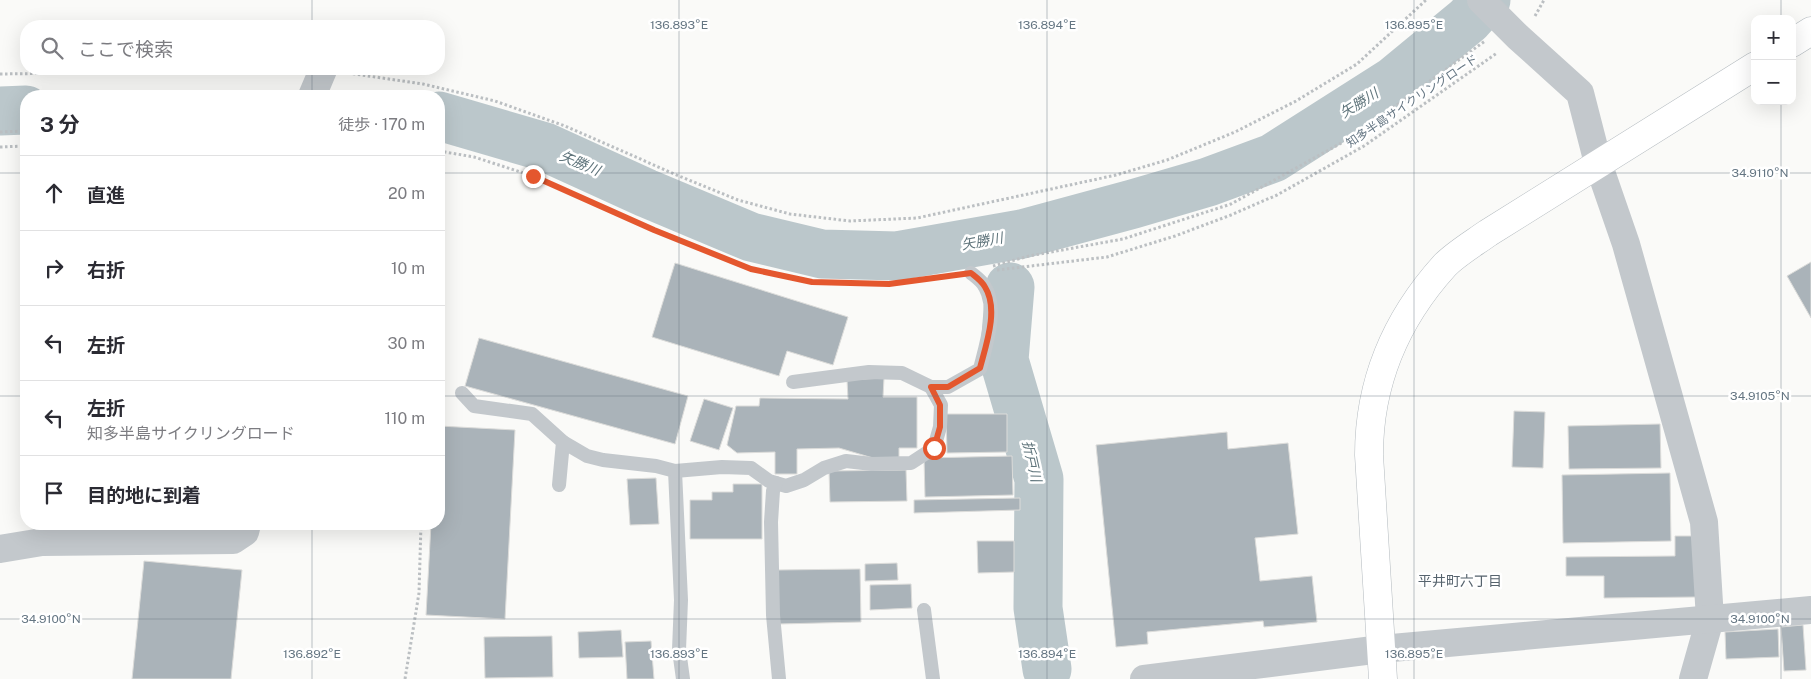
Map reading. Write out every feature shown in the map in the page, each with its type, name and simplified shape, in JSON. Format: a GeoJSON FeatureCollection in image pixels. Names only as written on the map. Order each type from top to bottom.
{"type":"FeatureCollection","features":[{"type":"Feature","properties":{"kind":"street"},"geometry":{"type":"LineString","coordinates":[[1501,20],[1580,92],[1598,163],[1626,244],[1704,522],[1710,620],[1693,679]]}},
{"type":"Feature","properties":{"kind":"street"},"geometry":{"type":"LineString","coordinates":[[1796,40],[1811,31]]}},
{"type":"Feature","properties":{"kind":"street"},"geometry":{"type":"LineString","coordinates":[[1383,679],[1370,432],[1373,403],[1386,357],[1397,332],[1446,264],[1488,232],[1751,68]]}},
{"type":"Feature","properties":{"kind":"street"},"geometry":{"type":"LineString","coordinates":[[315,90],[321,75]]}},
{"type":"Feature","properties":{"kind":"street"},"geometry":{"type":"LineString","coordinates":[[0,549],[42,542],[232,540],[246,530]]}},
{"type":"Feature","properties":{"kind":"street"},"geometry":{"type":"LineString","coordinates":[[1144,679],[1381,649],[1811,610]]}},
{"type":"Feature","properties":{"kind":"lane"},"geometry":{"type":"LineString","coordinates":[[793,382],[869,372],[902,373],[931,387],[948,387],[980,368],[990,326],[990,297],[985,285],[971,273]]}},
{"type":"Feature","properties":{"kind":"lane"},"geometry":{"type":"LineString","coordinates":[[462,394],[474,406],[532,414],[563,442],[587,456],[603,460],[656,466],[675,471],[722,467],[751,468],[769,481],[786,486],[804,480],[824,468],[846,461],[872,464],[911,464],[934,448],[940,427],[940,405],[931,387]]}},
{"type":"Feature","properties":{"kind":"lane"},"geometry":{"type":"LineString","coordinates":[[559,485],[563,442]]}},
{"type":"Feature","properties":{"kind":"lane"},"geometry":{"type":"LineString","coordinates":[[675,471],[681,600],[680,650],[683,679]]}},
{"type":"Feature","properties":{"kind":"lane"},"geometry":{"type":"LineString","coordinates":[[776,483],[773,491],[771,522],[772,596],[779,679]]}},
{"type":"Feature","properties":{"kind":"lane"},"geometry":{"type":"LineString","coordinates":[[924,610],[933,679]]}},
{"type":"Feature","properties":{"kind":"path"},"geometry":{"type":"LineString","coordinates":[[359,75],[423,84],[495,101],[565,126],[738,200],[790,214],[850,221],[917,218],[1116,175],[1167,160],[1236,132],[1296,101],[1357,64],[1426,0]]}},
{"type":"Feature","properties":{"kind":"path","name":"知多半島サイクリングロード"},"geometry":{"type":"LineString","coordinates":[[445,152],[474,157],[533,176],[654,230],[751,269],[812,282],[889,284],[1106,257],[1175,236],[1231,215],[1277,195],[1364,146],[1501,20],[1531,22],[1544,0]]}},
{"type":"Feature","properties":{"kind":"path"},"geometry":{"type":"LineString","coordinates":[[971,273],[1029,256],[1123,239],[1231,204],[1354,136],[1501,20]]}},
{"type":"Feature","properties":{"kind":"path"},"geometry":{"type":"LineString","coordinates":[[0,74],[20,74]]}},
{"type":"Feature","properties":{"kind":"path"},"geometry":{"type":"LineString","coordinates":[[0,132],[20,131]]}},
{"type":"Feature","properties":{"kind":"path"},"geometry":{"type":"LineString","coordinates":[[0,147],[20,146]]}},
{"type":"Feature","properties":{"kind":"path"},"geometry":{"type":"LineString","coordinates":[[404,679],[420,593],[421,530]]}},
{"type":"Feature","properties":{"kind":"building"},"geometry":{"type":"Polygon","coordinates":[[[1811,262],[1811,318],[1787,276],[1811,262]]]}},
{"type":"Feature","properties":{"kind":"building"},"geometry":{"type":"Polygon","coordinates":[[[675,263],[848,317],[833,365],[787,351],[779,376],[652,337],[675,263]]]}},
{"type":"Feature","properties":{"kind":"building"},"geometry":{"type":"Polygon","coordinates":[[[479,338],[688,396],[675,444],[465,386],[479,338]]]}},
{"type":"Feature","properties":{"kind":"building"},"geometry":{"type":"Polygon","coordinates":[[[884,378],[883,397],[917,397],[917,448],[899,448],[899,458],[873,458],[839,448],[797,449],[797,474],[775,474],[775,452],[737,453],[727,445],[736,406],[759,406],[760,398],[848,399],[847,380],[884,378]]]}},
{"type":"Feature","properties":{"kind":"building"},"geometry":{"type":"Polygon","coordinates":[[[704,399],[733,408],[719,450],[690,441],[704,399]]]}},
{"type":"Feature","properties":{"kind":"building"},"geometry":{"type":"Polygon","coordinates":[[[1514,411],[1545,412],[1543,468],[1512,467],[1514,411]]]}},
{"type":"Feature","properties":{"kind":"building"},"geometry":{"type":"Polygon","coordinates":[[[946,414],[1007,414],[1007,452],[947,453],[946,414]]]}},
{"type":"Feature","properties":{"kind":"building"},"geometry":{"type":"Polygon","coordinates":[[[1660,424],[1661,468],[1569,469],[1568,426],[1660,424]]]}},
{"type":"Feature","properties":{"kind":"building"},"geometry":{"type":"Polygon","coordinates":[[[445,426],[515,430],[505,619],[426,615],[431,530],[445,530],[445,426]]]}},
{"type":"Feature","properties":{"kind":"building"},"geometry":{"type":"Polygon","coordinates":[[[1227,432],[1228,449],[1288,443],[1298,534],[1255,538],[1260,581],[1312,576],[1317,622],[1264,627],[1263,621],[1147,632],[1148,644],[1116,647],[1096,445],[1227,432]]]}},
{"type":"Feature","properties":{"kind":"building"},"geometry":{"type":"Polygon","coordinates":[[[1012,456],[1013,495],[925,497],[924,458],[1012,456]]]}},
{"type":"Feature","properties":{"kind":"building"},"geometry":{"type":"Polygon","coordinates":[[[906,470],[907,501],[830,502],[829,471],[906,470]]]}},
{"type":"Feature","properties":{"kind":"building"},"geometry":{"type":"Polygon","coordinates":[[[1670,473],[1671,541],[1563,543],[1562,475],[1670,473]]]}},
{"type":"Feature","properties":{"kind":"building"},"geometry":{"type":"Polygon","coordinates":[[[656,478],[659,524],[630,525],[627,479],[656,478]]]}},
{"type":"Feature","properties":{"kind":"building"},"geometry":{"type":"Polygon","coordinates":[[[733,484],[762,484],[762,539],[690,539],[690,500],[712,500],[712,492],[733,492],[733,484]]]}},
{"type":"Feature","properties":{"kind":"building"},"geometry":{"type":"Polygon","coordinates":[[[1020,498],[1020,510],[914,513],[914,500],[1020,498]]]}},
{"type":"Feature","properties":{"kind":"building"},"geometry":{"type":"Polygon","coordinates":[[[1675,536],[1695,536],[1696,597],[1604,598],[1604,576],[1566,576],[1566,557],[1675,556],[1675,536]]]}},
{"type":"Feature","properties":{"kind":"building"},"geometry":{"type":"Polygon","coordinates":[[[977,541],[1014,541],[1014,572],[978,573],[977,541]]]}},
{"type":"Feature","properties":{"kind":"building"},"geometry":{"type":"Polygon","coordinates":[[[144,561],[242,570],[231,679],[132,679],[144,561]]]}},
{"type":"Feature","properties":{"kind":"building"},"geometry":{"type":"Polygon","coordinates":[[[897,563],[898,580],[865,581],[865,564],[897,563]]]}},
{"type":"Feature","properties":{"kind":"building"},"geometry":{"type":"Polygon","coordinates":[[[860,569],[861,622],[778,624],[777,570],[860,569]]]}},
{"type":"Feature","properties":{"kind":"building"},"geometry":{"type":"Polygon","coordinates":[[[911,584],[912,608],[870,610],[870,585],[911,584]]]}},
{"type":"Feature","properties":{"kind":"building"},"geometry":{"type":"Polygon","coordinates":[[[1803,625],[1806,670],[1784,671],[1781,627],[1803,625]]]}},
{"type":"Feature","properties":{"kind":"building"},"geometry":{"type":"Polygon","coordinates":[[[1778,629],[1779,657],[1726,659],[1725,632],[1778,629]]]}},
{"type":"Feature","properties":{"kind":"building"},"geometry":{"type":"Polygon","coordinates":[[[621,630],[623,657],[579,658],[578,632],[621,630]]]}},
{"type":"Feature","properties":{"kind":"building"},"geometry":{"type":"Polygon","coordinates":[[[552,636],[553,677],[485,678],[484,637],[552,636]]]}},
{"type":"Feature","properties":{"kind":"building"},"geometry":{"type":"Polygon","coordinates":[[[651,641],[654,679],[627,679],[625,642],[651,641]]]}},
{"type":"Feature","properties":{"kind":"waterway","name":"矢勝川"},"geometry":{"type":"LineString","coordinates":[[445,118],[545,147],[646,193],[751,237],[822,254],[897,256],[1022,234],[1208,182],[1273,158],[1394,81],[1468,20],[1486,0]]}},
{"type":"Feature","properties":{"kind":"waterway","name":"矢勝川"},"geometry":{"type":"LineString","coordinates":[[0,111],[20,110]]}},
{"type":"Feature","properties":{"kind":"waterway","name":"折戸川"},"geometry":{"type":"LineString","coordinates":[[1010,287],[1004,360],[1039,479],[1038,608],[1047,669]]}},
{"type":"Feature","properties":{"kind":"district","name":"平井町六丁目"},"geometry":{"type":"Point","coordinates":[1460,581]}},
{"type":"Feature","properties":{"kind":"route"},"geometry":{"type":"LineString","coordinates":[[533,176],[654,230],[751,269],[812,282],[889,284],[971,273],[985,285],[990,297],[990,326],[980,368],[948,387],[931,387],[940,405],[940,427],[934,448]]}}]}
